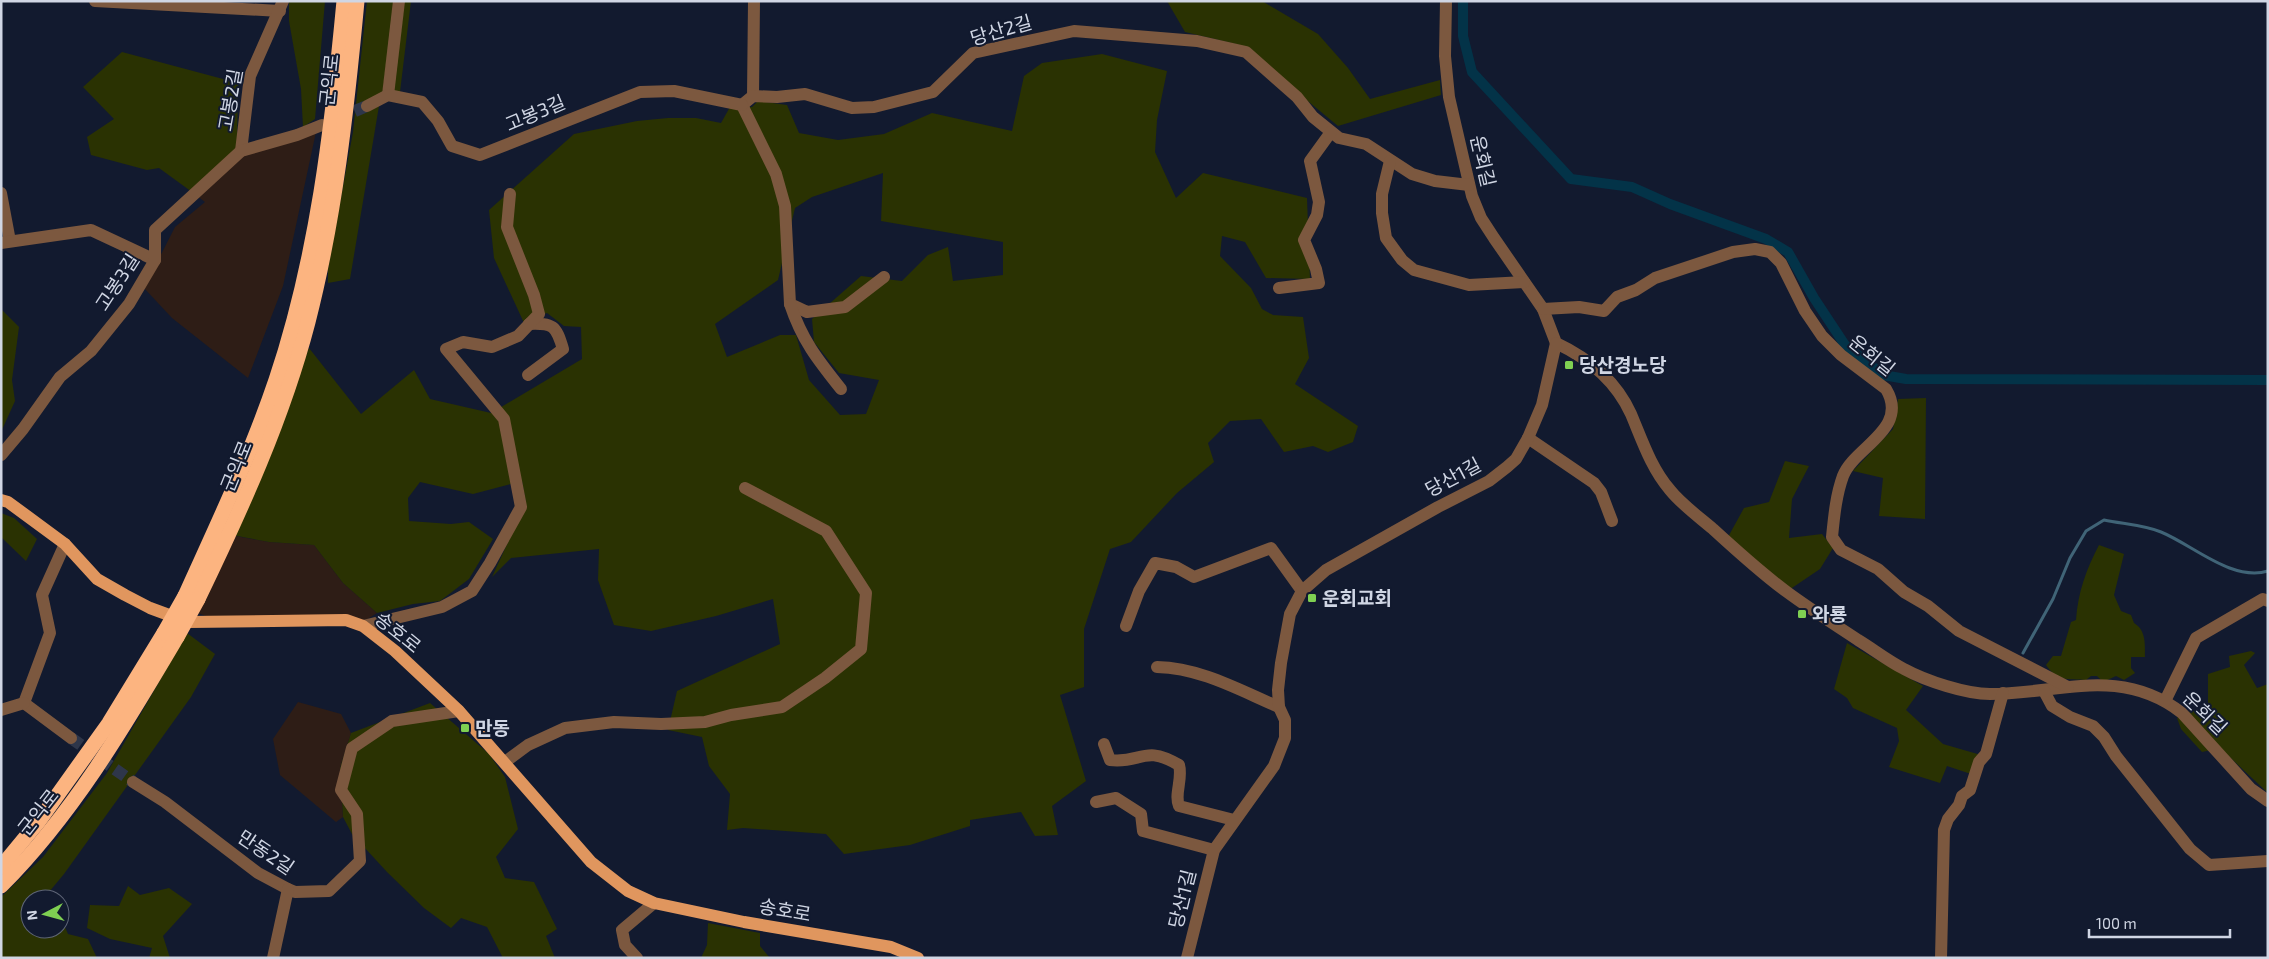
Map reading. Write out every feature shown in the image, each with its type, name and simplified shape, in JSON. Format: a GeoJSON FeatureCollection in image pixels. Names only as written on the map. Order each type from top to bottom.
{"type":"FeatureCollection","features":[{"type":"Feature","properties":{"kind":"highway","name":"군익로"},"geometry":{"type":"LineString","coordinates":[[191,598],[252,447],[276,379],[298,301],[317,214],[331,123],[344,1]]}},
{"type":"Feature","properties":{"kind":"highway","name":"군익로"},"geometry":{"type":"LineString","coordinates":[[1,886],[53,827],[87,781],[125,724],[170,635],[229,535],[259,463],[282,403],[308,324],[325,250],[339,166],[357,1]]}},
{"type":"Feature","properties":{"kind":"highway","name":"군익로"},"geometry":{"type":"LineString","coordinates":[[1,867],[39,821],[170,635]]}},
{"type":"Feature","properties":{"kind":"main road","name":"송호로"},"geometry":{"type":"LineString","coordinates":[[1,500],[8,502],[65,544],[98,579],[133,600],[188,622],[346,620],[363,626],[395,651],[459,711],[592,862],[628,891],[654,903],[744,922],[891,947],[910,956]]}},
{"type":"Feature","properties":{"kind":"street"},"geometry":{"type":"LineString","coordinates":[[94,1],[282,6]]}},
{"type":"Feature","properties":{"kind":"street"},"geometry":{"type":"LineString","coordinates":[[367,106],[388,95],[399,1]]}},
{"type":"Feature","properties":{"kind":"street"},"geometry":{"type":"LineString","coordinates":[[754,1],[753,96],[742,105],[776,174],[785,206],[790,304],[810,350],[841,388]]}},
{"type":"Feature","properties":{"kind":"street","name":"운회길"},"geometry":{"type":"LineString","coordinates":[[1446,1],[1445,56],[1449,97],[1469,185],[1481,218],[1543,309],[1556,343],[1578,353],[1603,374],[1630,411],[1656,471],[1670,491],[1771,580],[1811,609],[1905,670],[1964,690],[1988,694],[2044,691],[2092,684],[2109,685],[2144,692],[2165,701],[2182,713],[2251,789],[2268,800]]}},
{"type":"Feature","properties":{"kind":"street","name":"고봉2길"},"geometry":{"type":"LineString","coordinates":[[241,151],[250,76],[282,6]]}},
{"type":"Feature","properties":{"kind":"street","name":"당산2길"},"geometry":{"type":"LineString","coordinates":[[753,96],[776,97],[805,94],[852,108],[874,107],[933,92],[973,53],[1074,31],[1197,41],[1246,52],[1297,97],[1313,117],[1339,138],[1366,144],[1412,174],[1435,181],[1469,185]]}},
{"type":"Feature","properties":{"kind":"street","name":"고봉3길"},"geometry":{"type":"LineString","coordinates":[[388,95],[422,102],[438,121],[452,146],[480,155],[640,92],[674,91],[742,105]]}},
{"type":"Feature","properties":{"kind":"street","name":"고봉3길"},"geometry":{"type":"LineString","coordinates":[[1,455],[23,430],[60,376],[91,350],[129,304],[155,260],[155,230],[241,151],[297,135],[322,125]]}},
{"type":"Feature","properties":{"kind":"street"},"geometry":{"type":"LineString","coordinates":[[1279,288],[1319,283],[1316,269],[1304,240],[1317,215],[1319,202],[1310,161],[1331,132]]}},
{"type":"Feature","properties":{"kind":"street"},"geometry":{"type":"LineString","coordinates":[[1390,161],[1382,194],[1384,227],[1386,238],[1402,260],[1414,270],[1469,285],[1524,282]]}},
{"type":"Feature","properties":{"kind":"street"},"geometry":{"type":"LineString","coordinates":[[1,193],[6,242],[91,230],[155,260]]}},
{"type":"Feature","properties":{"kind":"street"},"geometry":{"type":"LineString","coordinates":[[363,626],[442,607],[472,591],[521,507],[504,419],[446,348],[463,342],[492,347],[518,336],[539,314],[534,295],[507,226],[510,194]]}},
{"type":"Feature","properties":{"kind":"street","name":"운회길"},"geometry":{"type":"LineString","coordinates":[[1543,309],[1579,307],[1604,311],[1617,297],[1636,290],[1655,278],[1733,252],[1755,249],[1770,252],[1781,263],[1805,311],[1822,336],[1841,355],[1886,389],[1892,407],[1887,426],[1843,474],[1832,537],[1836,545],[1841,550],[1878,568],[1904,592],[1928,606],[1959,631],[2068,687]]}},
{"type":"Feature","properties":{"kind":"street"},"geometry":{"type":"LineString","coordinates":[[790,304],[806,312],[845,308],[884,277]]}},
{"type":"Feature","properties":{"kind":"street"},"geometry":{"type":"LineString","coordinates":[[528,375],[563,349],[556,328],[548,323],[529,324]]}},
{"type":"Feature","properties":{"kind":"street","name":"당산1길"},"geometry":{"type":"LineString","coordinates":[[1187,958],[1214,850],[1274,766],[1285,738],[1285,720],[1279,707],[1278,690],[1284,638],[1290,614],[1302,591],[1326,570],[1354,553],[1489,481],[1516,459],[1528,438],[1542,405],[1551,372],[1556,343]]}},
{"type":"Feature","properties":{"kind":"street"},"geometry":{"type":"LineString","coordinates":[[1528,438],[1594,483],[1601,492],[1612,521]]}},
{"type":"Feature","properties":{"kind":"street"},"geometry":{"type":"LineString","coordinates":[[505,762],[528,745],[565,728],[614,722],[661,724],[705,722],[730,715],[782,707],[825,678],[862,649],[866,593],[826,531],[745,488]]}},
{"type":"Feature","properties":{"kind":"street"},"geometry":{"type":"LineString","coordinates":[[24,703],[50,633],[42,596],[65,544]]}},
{"type":"Feature","properties":{"kind":"street"},"geometry":{"type":"LineString","coordinates":[[1126,626],[1139,591],[1155,564],[1176,567],[1194,577],[1271,548],[1302,591]]}},
{"type":"Feature","properties":{"kind":"street"},"geometry":{"type":"LineString","coordinates":[[2165,701],[2196,638],[2264,599],[2268,601]]}},
{"type":"Feature","properties":{"kind":"street"},"geometry":{"type":"LineString","coordinates":[[1157,667],[1173,667],[1199,672],[1279,707]]}},
{"type":"Feature","properties":{"kind":"street"},"geometry":{"type":"LineString","coordinates":[[2044,691],[2052,706],[2070,717],[2093,726],[2184,841],[2209,865],[2268,861]]}},
{"type":"Feature","properties":{"kind":"street"},"geometry":{"type":"LineString","coordinates":[[1941,958],[1944,830],[1948,819],[1959,805],[1962,796],[1970,790],[1980,762],[1986,754],[2003,694]]}},
{"type":"Feature","properties":{"kind":"street"},"geometry":{"type":"LineString","coordinates":[[1,710],[24,703]]}},
{"type":"Feature","properties":{"kind":"street"},"geometry":{"type":"LineString","coordinates":[[24,703],[71,738]]}},
{"type":"Feature","properties":{"kind":"street","name":"만동2길"},"geometry":{"type":"LineString","coordinates":[[132,782],[165,802],[258,872],[288,889],[295,892],[329,891],[360,861],[357,814],[340,790],[352,748],[392,721],[459,711]]}},
{"type":"Feature","properties":{"kind":"street"},"geometry":{"type":"LineString","coordinates":[[1104,744],[1110,760],[1148,754],[1165,756],[1179,766],[1182,774],[1177,801],[1179,806],[1234,820]]}},
{"type":"Feature","properties":{"kind":"street","name":"당산1길"},"geometry":{"type":"LineString","coordinates":[[1096,802],[1116,798],[1141,814],[1143,831],[1214,850]]}},
{"type":"Feature","properties":{"kind":"street"},"geometry":{"type":"LineString","coordinates":[[276,957],[288,889]]}},
{"type":"Feature","properties":{"kind":"street"},"geometry":{"type":"LineString","coordinates":[[637,958],[625,945],[622,930],[654,903]]}},
{"type":"Feature","properties":{"kind":"shaded area"},"geometry":{"type":"Polygon","coordinates":[[[316,132],[283,286],[248,378],[172,318],[144,288],[175,227],[205,202],[197,196],[244,155],[316,132]]]}},
{"type":"Feature","properties":{"kind":"shaded area"},"geometry":{"type":"Polygon","coordinates":[[[236,536],[269,542],[314,545],[343,583],[377,613],[366,620],[206,616],[195,612],[236,536]]]}},
{"type":"Feature","properties":{"kind":"shaded area"},"geometry":{"type":"Polygon","coordinates":[[[298,702],[341,714],[351,733],[340,768],[343,817],[336,822],[280,775],[273,739],[298,702]]]}},
{"type":"Feature","properties":{"kind":"green space"},"geometry":{"type":"Polygon","coordinates":[[[289,1],[325,1],[315,119],[303,127],[301,89],[289,21],[289,1]]]}},
{"type":"Feature","properties":{"kind":"green space"},"geometry":{"type":"Polygon","coordinates":[[[367,1],[411,1],[400,92],[379,106],[350,279],[328,283],[328,269],[353,132],[367,1]]]}},
{"type":"Feature","properties":{"kind":"green space"},"geometry":{"type":"Polygon","coordinates":[[[1167,1],[1262,1],[1318,34],[1348,68],[1370,99],[1440,80],[1441,95],[1338,126],[1240,45],[1185,32],[1167,1]]]}},
{"type":"Feature","properties":{"kind":"green space"},"geometry":{"type":"Polygon","coordinates":[[[122,52],[238,83],[237,147],[192,192],[159,168],[147,170],[91,155],[87,137],[114,119],[83,87],[122,52]]]}},
{"type":"Feature","properties":{"kind":"green space"},"geometry":{"type":"Polygon","coordinates":[[[1102,54],[1167,71],[1157,120],[1155,152],[1176,198],[1203,173],[1307,198],[1310,279],[1266,278],[1245,242],[1222,236],[1220,256],[1251,288],[1262,309],[1273,315],[1303,317],[1309,358],[1295,384],[1358,426],[1353,442],[1328,452],[1313,446],[1284,452],[1261,419],[1230,421],[1208,443],[1214,462],[1177,493],[1131,542],[1110,549],[1084,629],[1084,687],[1060,695],[1086,781],[1052,806],[1058,835],[1035,836],[1021,812],[970,820],[970,826],[910,845],[844,854],[826,834],[743,828],[727,830],[730,794],[709,766],[702,737],[668,730],[677,691],[780,644],[773,599],[716,616],[651,631],[614,625],[598,580],[599,549],[511,558],[492,577],[526,503],[522,481],[473,494],[420,482],[408,498],[409,521],[451,524],[469,522],[493,539],[469,579],[440,601],[413,604],[377,613],[343,583],[314,545],[269,542],[232,535],[309,348],[361,414],[414,370],[430,399],[491,413],[582,359],[581,327],[564,326],[547,313],[524,323],[494,258],[489,210],[574,134],[637,121],[668,118],[696,118],[721,123],[730,107],[752,107],[758,101],[787,105],[799,133],[838,140],[884,134],[932,113],[1012,131],[1024,76],[1042,63],[1102,54]],[[883,173],[812,197],[795,208],[778,280],[715,324],[727,357],[780,335],[796,335],[809,380],[840,415],[866,414],[879,380],[839,373],[814,342],[812,319],[861,276],[902,281],[928,255],[948,247],[953,281],[1003,275],[1003,242],[881,221],[883,173]]]}},
{"type":"Feature","properties":{"kind":"green space"},"geometry":{"type":"Polygon","coordinates":[[[1,309],[19,327],[12,380],[15,401],[1,432],[1,309]]]}},
{"type":"Feature","properties":{"kind":"green space"},"geometry":{"type":"Polygon","coordinates":[[[1926,398],[1925,519],[1879,516],[1883,478],[1853,471],[1893,429],[1898,399],[1926,398]]]}},
{"type":"Feature","properties":{"kind":"green space"},"geometry":{"type":"Polygon","coordinates":[[[1785,461],[1809,466],[1792,499],[1789,538],[1822,534],[1833,548],[1820,569],[1789,590],[1728,537],[1744,508],[1769,502],[1785,461]]]}},
{"type":"Feature","properties":{"kind":"green space"},"geometry":{"type":"Polygon","coordinates":[[[1,513],[14,518],[37,539],[26,561],[1,537],[1,513]]]}},
{"type":"Feature","properties":{"kind":"green space"},"geometry":{"type":"Polygon","coordinates":[[[2099,545],[2124,554],[2114,595],[2121,611],[2131,615],[2134,623],[2143,633],[2145,657],[2131,657],[2131,668],[2135,673],[2124,680],[2116,676],[2103,682],[2097,676],[2091,676],[2086,680],[2058,677],[2046,665],[2053,656],[2061,656],[2071,622],[2076,620],[2083,581],[2099,545]]]}},
{"type":"Feature","properties":{"kind":"green space"},"geometry":{"type":"Polygon","coordinates":[[[187,633],[215,654],[191,697],[52,889],[20,889],[20,939],[70,939],[70,934],[88,939],[97,958],[1,958],[1,897],[43,857],[107,773],[187,633]]]}},
{"type":"Feature","properties":{"kind":"green space"},"geometry":{"type":"Polygon","coordinates":[[[1847,643],[1923,686],[1906,710],[1943,744],[1981,755],[1971,774],[1947,766],[1940,783],[1889,767],[1899,741],[1897,728],[1853,708],[1847,698],[1834,689],[1847,643]]]}},
{"type":"Feature","properties":{"kind":"green space"},"geometry":{"type":"Polygon","coordinates":[[[2251,651],[2255,653],[2244,665],[2257,688],[2268,684],[2268,793],[2220,748],[2202,752],[2181,729],[2177,718],[2190,711],[2208,710],[2208,674],[2230,667],[2229,656],[2251,651]]]}},
{"type":"Feature","properties":{"kind":"green space"},"geometry":{"type":"Polygon","coordinates":[[[430,703],[489,754],[505,777],[518,829],[496,857],[505,878],[534,882],[557,929],[546,936],[555,958],[503,958],[487,927],[461,918],[451,928],[424,908],[387,872],[352,834],[343,817],[340,768],[351,733],[430,703]]]}},
{"type":"Feature","properties":{"kind":"green space"},"geometry":{"type":"Polygon","coordinates":[[[128,886],[140,895],[169,888],[192,904],[163,936],[170,958],[149,958],[152,948],[110,939],[87,928],[90,905],[119,906],[128,886]]]}},
{"type":"Feature","properties":{"kind":"green space"},"geometry":{"type":"Polygon","coordinates":[[[708,923],[760,933],[760,946],[770,958],[701,958],[707,945],[708,923]]]}},
{"type":"Feature","properties":{"kind":"waterway"},"geometry":{"type":"LineString","coordinates":[[1463,1],[1463,36],[1472,72],[1571,179],[1632,187],[1670,204],[1766,239],[1788,252],[1814,298],[1845,345],[1883,375],[1906,379],[2268,380]]}},
{"type":"Feature","properties":{"kind":"waterway"},"geometry":{"type":"LineString","coordinates":[[2023,653],[2053,599],[2070,558],[2086,531],[2104,520],[2141,526],[2161,532],[2227,567],[2254,573],[2268,571]]}},
{"type":"Feature","properties":{"kind":"tunnel"},"geometry":{"type":"LineString","coordinates":[[338,118],[367,106]]}},
{"type":"Feature","properties":{"kind":"tunnel"},"geometry":{"type":"LineString","coordinates":[[71,738],[133,782]]}},
{"type":"Feature","properties":{"kind":"place","name":"당산경노당"},"geometry":{"type":"Point","coordinates":[1569,365]}},
{"type":"Feature","properties":{"kind":"place","name":"운회교회"},"geometry":{"type":"Point","coordinates":[1312,598]}},
{"type":"Feature","properties":{"kind":"place","name":"와룡"},"geometry":{"type":"Point","coordinates":[1802,614]}},
{"type":"Feature","properties":{"kind":"place","name":"만동"},"geometry":{"type":"Point","coordinates":[465,728]}}]}
